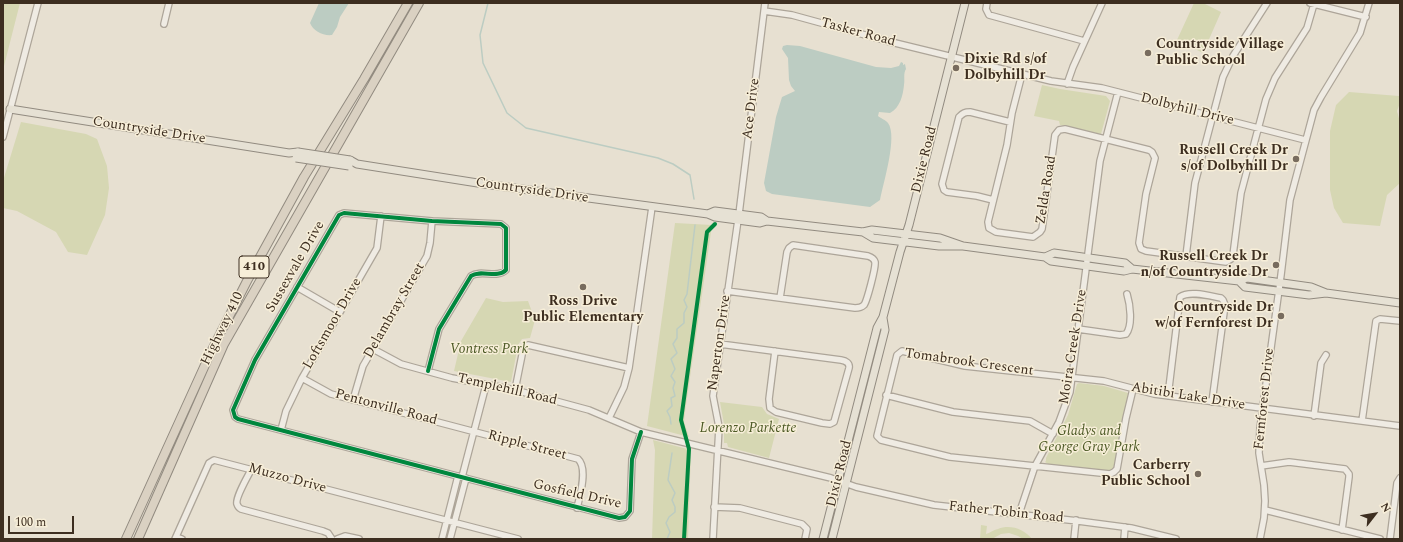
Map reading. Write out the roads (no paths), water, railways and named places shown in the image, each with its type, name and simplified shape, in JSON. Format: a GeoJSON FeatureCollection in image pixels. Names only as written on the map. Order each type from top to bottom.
{"type":"FeatureCollection","features":[{"type":"Feature","properties":{"kind":"highway","name":"Highway 410"},"geometry":{"type":"LineString","coordinates":[[126,539],[207,361],[248,279],[304,177],[364,79],[408,3]]}},
{"type":"Feature","properties":{"kind":"highway","name":"Highway 410"},"geometry":{"type":"LineString","coordinates":[[138,539],[224,344],[419,3]]}},
{"type":"Feature","properties":{"kind":"main road","name":"Dixie Road"},"geometry":{"type":"LineString","coordinates":[[823,539],[877,328],[883,317],[906,234],[965,3]]}},
{"type":"Feature","properties":{"kind":"main road","name":"Countryside Drive"},"geometry":{"type":"LineString","coordinates":[[10,110],[484,184],[708,214],[715,211],[738,217],[761,217],[767,221],[863,232],[872,230],[940,238],[963,246]]}},
{"type":"Feature","properties":{"kind":"main road","name":"Countryside Drive"},"geometry":{"type":"LineString","coordinates":[[863,232],[872,238],[903,242],[939,246],[963,246],[1045,256],[1054,253],[1125,262],[1132,269]]}},
{"type":"Feature","properties":{"kind":"main road","name":"Countryside Drive"},"geometry":{"type":"LineString","coordinates":[[1045,256],[1051,261],[1124,271],[1132,269],[1239,281],[1246,286],[1309,295],[1326,293]]}},
{"type":"Feature","properties":{"kind":"main road","name":"Countryside Drive"},"geometry":{"type":"LineString","coordinates":[[1239,281],[1246,278],[1311,287],[1326,293],[1400,303]]}},
{"type":"Feature","properties":{"kind":"main road","name":"Dixie Road"},"geometry":{"type":"LineString","coordinates":[[832,539],[885,330],[883,317]]}},
{"type":"Feature","properties":{"kind":"street"},"geometry":{"type":"LineString","coordinates":[[3,137],[38,3]]}},
{"type":"Feature","properties":{"kind":"street"},"geometry":{"type":"LineString","coordinates":[[164,24],[169,3]]}},
{"type":"Feature","properties":{"kind":"street","name":"Ace Drive"},"geometry":{"type":"LineString","coordinates":[[738,217],[765,3]]}},
{"type":"Feature","properties":{"kind":"street"},"geometry":{"type":"LineString","coordinates":[[987,3],[986,9],[989,15],[1084,41]]}},
{"type":"Feature","properties":{"kind":"street"},"geometry":{"type":"LineString","coordinates":[[1068,84],[1073,67],[1102,3]]}},
{"type":"Feature","properties":{"kind":"street"},"geometry":{"type":"LineString","coordinates":[[1186,256],[1195,183],[1223,77],[1233,56],[1267,3]]}},
{"type":"Feature","properties":{"kind":"street","name":"Fernforest Drive"},"geometry":{"type":"LineString","coordinates":[[1260,539],[1265,510],[1265,491],[1259,442],[1262,408],[1279,291],[1290,200],[1314,110],[1360,33],[1369,3]]}},
{"type":"Feature","properties":{"kind":"street"},"geometry":{"type":"LineString","coordinates":[[1106,139],[1149,150],[1152,152],[1154,158],[1145,199],[1139,243],[1141,249],[1146,251],[1226,262],[1231,259],[1233,255],[1241,193],[1269,91],[1275,78],[1307,28],[1312,4],[1366,17]]}},
{"type":"Feature","properties":{"kind":"street","name":"Tasker Road"},"geometry":{"type":"LineString","coordinates":[[764,11],[792,15],[887,41],[952,56]]}},
{"type":"Feature","properties":{"kind":"street","name":"Dolbyhill Drive"},"geometry":{"type":"LineString","coordinates":[[952,56],[1068,84],[1102,88],[1306,140]]}},
{"type":"Feature","properties":{"kind":"street","name":"Zelda Road"},"geometry":{"type":"LineString","coordinates":[[1022,74],[988,222],[989,228],[992,230],[1033,237],[1042,229],[1057,132],[1065,129],[1106,139]]}},
{"type":"Feature","properties":{"kind":"street","name":"Moira Creek Drive"},"geometry":{"type":"LineString","coordinates":[[1019,514],[1035,466],[1053,434],[1066,405],[1072,377],[1100,161],[1118,92]]}},
{"type":"Feature","properties":{"kind":"street"},"geometry":{"type":"LineString","coordinates":[[993,200],[947,192],[944,190],[942,184],[962,113],[970,112],[1010,122]]}},
{"type":"Feature","properties":{"kind":"street"},"geometry":{"type":"LineString","coordinates":[[609,418],[622,392],[629,368],[652,207]]}},
{"type":"Feature","properties":{"kind":"street","name":"Sussexvale Drive"},"geometry":{"type":"LineString","coordinates":[[428,371],[439,329],[471,276],[478,273],[501,274],[505,272],[507,268],[507,230],[500,224],[432,222],[346,212],[339,215],[255,360],[233,410],[235,417],[238,419],[462,477]]}},
{"type":"Feature","properties":{"kind":"street","name":"Loftsmoor Drive"},"geometry":{"type":"LineString","coordinates":[[281,430],[286,411],[302,378],[377,248],[381,216]]}},
{"type":"Feature","properties":{"kind":"street","name":"Naperton Drive"},"geometry":{"type":"LineString","coordinates":[[713,539],[719,427],[713,396],[738,217]]}},
{"type":"Feature","properties":{"kind":"street","name":"Delambray Street"},"geometry":{"type":"LineString","coordinates":[[353,400],[361,370],[427,256],[432,222]]}},
{"type":"Feature","properties":{"kind":"street"},"geometry":{"type":"LineString","coordinates":[[728,291],[780,298],[855,308],[862,307],[866,302],[875,268],[874,259],[868,256],[793,245],[787,252],[780,298]]}},
{"type":"Feature","properties":{"kind":"street"},"geometry":{"type":"LineString","coordinates":[[297,287],[340,312]]}},
{"type":"Feature","properties":{"kind":"street"},"geometry":{"type":"LineString","coordinates":[[1078,329],[1120,335],[1126,334],[1128,330],[1130,306],[1127,294]]}},
{"type":"Feature","properties":{"kind":"street"},"geometry":{"type":"LineString","coordinates":[[1168,396],[1180,297],[1190,294],[1221,298],[1225,305],[1212,402]]}},
{"type":"Feature","properties":{"kind":"street"},"geometry":{"type":"LineString","coordinates":[[1362,421],[1376,321],[1380,319],[1400,321]]}},
{"type":"Feature","properties":{"kind":"street"},"geometry":{"type":"LineString","coordinates":[[720,344],[841,360],[848,364],[848,372],[834,422],[828,424],[776,412],[770,408],[769,399],[775,352]]}},
{"type":"Feature","properties":{"kind":"street"},"geometry":{"type":"LineString","coordinates":[[515,390],[523,350],[528,345],[629,368]]}},
{"type":"Feature","properties":{"kind":"street","name":"Templehill Road"},"geometry":{"type":"LineString","coordinates":[[373,348],[396,362],[486,385],[515,390],[589,410],[641,432],[717,450]]}},
{"type":"Feature","properties":{"kind":"street","name":"Tomabrook Crescent"},"geometry":{"type":"LineString","coordinates":[[1072,377],[958,365],[902,351],[897,355],[877,436],[881,440],[943,456],[1107,474],[1114,472],[1117,469],[1133,389]]}},
{"type":"Feature","properties":{"kind":"street"},"geometry":{"type":"LineString","coordinates":[[1314,416],[1321,363],[1326,355]]}},
{"type":"Feature","properties":{"kind":"street","name":"Abitibi Lake Drive"},"geometry":{"type":"LineString","coordinates":[[1072,377],[1104,381],[1154,394],[1400,426]]}},
{"type":"Feature","properties":{"kind":"street","name":"Pentonville Road"},"geometry":{"type":"LineString","coordinates":[[302,378],[331,394],[474,432]]}},
{"type":"Feature","properties":{"kind":"street"},"geometry":{"type":"LineString","coordinates":[[442,539],[462,477],[486,385]]}},
{"type":"Feature","properties":{"kind":"street"},"geometry":{"type":"LineString","coordinates":[[886,395],[953,412],[1026,420],[1053,434]]}},
{"type":"Feature","properties":{"kind":"street","name":"Ripple Street"},"geometry":{"type":"LineString","coordinates":[[474,432],[578,459],[582,465],[582,487],[577,508]]}},
{"type":"Feature","properties":{"kind":"street","name":"Gosfield Drive"},"geometry":{"type":"LineString","coordinates":[[462,477],[577,508],[619,518],[625,517],[630,511],[632,459],[641,432]]}},
{"type":"Feature","properties":{"kind":"street"},"geometry":{"type":"LineString","coordinates":[[717,450],[838,481]]}},
{"type":"Feature","properties":{"kind":"street","name":"Muzzo Drive"},"geometry":{"type":"LineString","coordinates":[[175,538],[210,462],[216,460],[518,539]]}},
{"type":"Feature","properties":{"kind":"street"},"geometry":{"type":"LineString","coordinates":[[1261,466],[1289,462],[1345,468],[1349,474],[1349,477],[1342,530]]}},
{"type":"Feature","properties":{"kind":"street"},"geometry":{"type":"LineString","coordinates":[[251,470],[237,499],[237,505],[239,507],[323,530],[328,533],[332,539]]}},
{"type":"Feature","properties":{"kind":"street"},"geometry":{"type":"LineString","coordinates":[[450,539],[462,477]]}},
{"type":"Feature","properties":{"kind":"street"},"geometry":{"type":"LineString","coordinates":[[1390,539],[1397,483],[1400,478]]}},
{"type":"Feature","properties":{"kind":"street","name":"Father Tobin Road"},"geometry":{"type":"LineString","coordinates":[[838,481],[898,498],[934,506],[1076,520],[1125,528],[1176,539]]}},
{"type":"Feature","properties":{"kind":"street"},"geometry":{"type":"LineString","coordinates":[[714,507],[740,508],[802,524],[807,529],[805,539]]}},
{"type":"Feature","properties":{"kind":"street"},"geometry":{"type":"LineString","coordinates":[[1265,510],[1380,539]]}},
{"type":"Feature","properties":{"kind":"street"},"geometry":{"type":"LineString","coordinates":[[1074,539],[1076,520]]}},
{"type":"Feature","properties":{"kind":"street"},"geometry":{"type":"LineString","coordinates":[[1124,539],[1125,528]]}},
{"type":"Feature","properties":{"kind":"street"},"geometry":{"type":"LineString","coordinates":[[337,539],[345,536],[359,539]]}},
{"type":"Feature","properties":{"kind":"street"},"geometry":{"type":"LineString","coordinates":[[175,538],[182,539]]}},
{"type":"Feature","properties":{"kind":"waterway"},"geometry":{"type":"LineString","coordinates":[[488,3],[480,35],[483,63],[507,113],[526,128],[658,158],[673,164],[690,175],[694,199]]}},
{"type":"Feature","properties":{"kind":"waterway"},"geometry":{"type":"LineString","coordinates":[[671,424],[667,411],[672,406],[671,398],[675,396],[673,388],[675,382],[671,376],[675,369],[671,359],[677,353],[673,344],[677,338],[677,329],[684,323],[684,313],[687,307],[684,300],[687,294],[695,225]]}},
{"type":"Feature","properties":{"kind":"waterway"},"geometry":{"type":"LineString","coordinates":[[667,539],[670,532],[666,523],[669,517],[675,512],[675,507],[672,500],[675,493],[668,480],[672,453]]}},
{"type":"Feature","properties":{"kind":"place","name":"Countryside Village Public School"},"geometry":{"type":"Point","coordinates":[1148,53]}},
{"type":"Feature","properties":{"kind":"place","name":"Dixie Rd s/of Dolbyhill Dr"},"geometry":{"type":"Point","coordinates":[956,68]}},
{"type":"Feature","properties":{"kind":"place","name":"Russell Creek Dr s/of Dolbyhill Dr"},"geometry":{"type":"Point","coordinates":[1296,159]}},
{"type":"Feature","properties":{"kind":"place","name":"Russell Creek Dr n/of Countryside Dr"},"geometry":{"type":"Point","coordinates":[1276,265]}},
{"type":"Feature","properties":{"kind":"place","name":"Ross Drive Public Elementary"},"geometry":{"type":"Point","coordinates":[583,287]}},
{"type":"Feature","properties":{"kind":"place","name":"Countryside Dr w/of Fernforest Dr"},"geometry":{"type":"Point","coordinates":[1281,316]}},
{"type":"Feature","properties":{"kind":"place","name":"Carberry Public School"},"geometry":{"type":"Point","coordinates":[1198,474]}},
{"type":"Feature","properties":{"kind":"park label","name":"Vontress Park"},"geometry":{"type":"Point","coordinates":[489,350]}},
{"type":"Feature","properties":{"kind":"park label","name":"Lorenzo Parkette"},"geometry":{"type":"Point","coordinates":[748,429]}},
{"type":"Feature","properties":{"kind":"park label","name":"Gladys and George Gray Park"},"geometry":{"type":"Point","coordinates":[1089,440]}}]}
